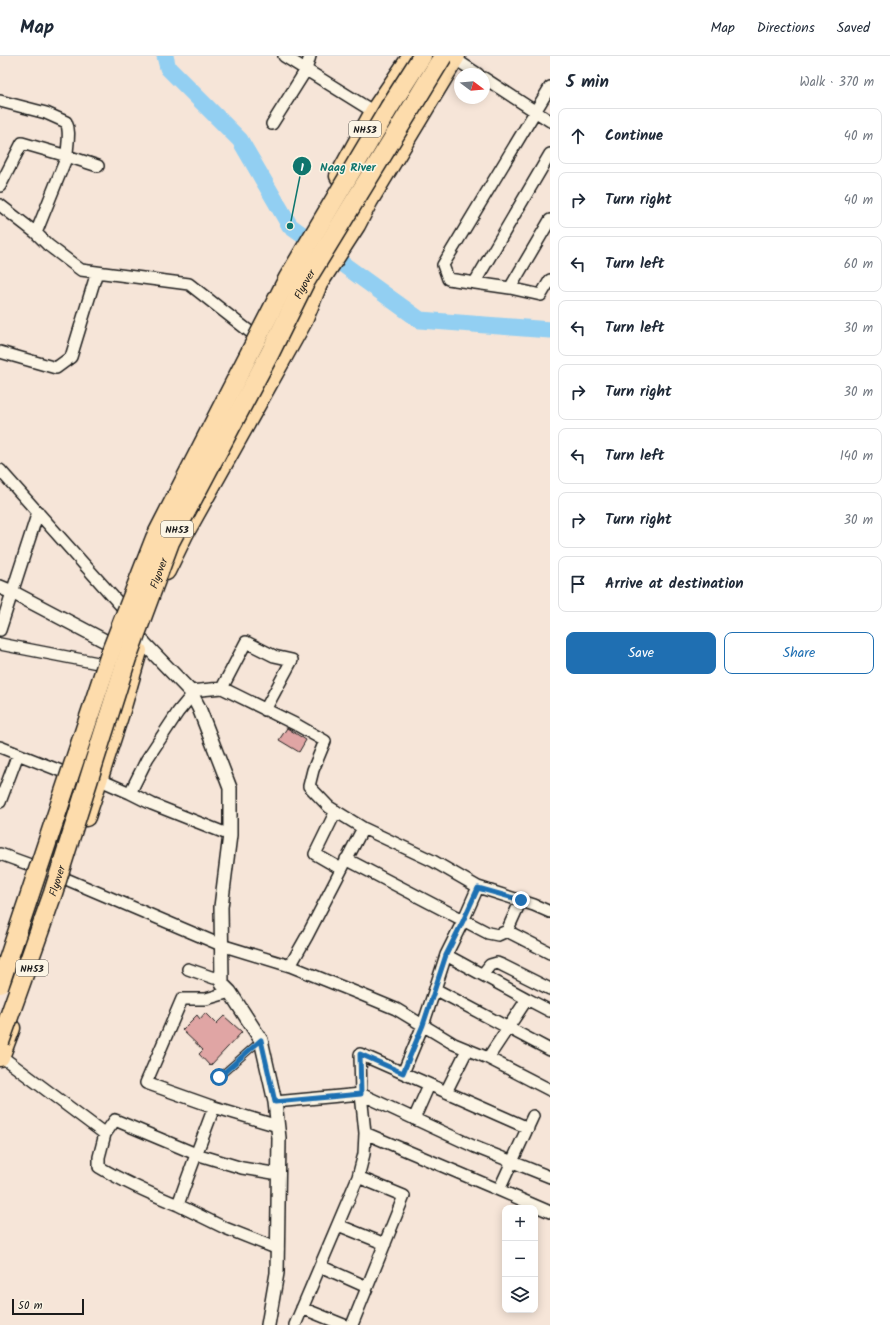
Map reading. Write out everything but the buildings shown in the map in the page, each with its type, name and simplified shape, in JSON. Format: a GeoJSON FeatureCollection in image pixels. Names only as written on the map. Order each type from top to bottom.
{"type":"FeatureCollection","features":[{"type":"Feature","properties":{"kind":"highway","name":"NH53"},"geometry":{"type":"LineString","coordinates":[[0,968],[36,867],[109,643],[123,608],[127,591],[151,537],[229,389],[287,266],[323,206],[374,112],[412,56]]}},
{"type":"Feature","properties":{"kind":"highway","name":"Flyover"},"geometry":{"type":"LineString","coordinates":[[0,984],[111,651],[155,538],[288,278],[389,108],[422,56]]}},
{"type":"Feature","properties":{"kind":"highway","name":"NH53"},"geometry":{"type":"LineString","coordinates":[[0,1052],[66,880],[160,584],[184,534],[302,322],[318,284],[356,225],[450,57]]}},
{"type":"Feature","properties":{"kind":"highway","name":"Flyover"},"geometry":{"type":"LineString","coordinates":[[0,1052],[53,893],[127,658],[170,542],[270,353],[304,284],[450,57]]}},
{"type":"Feature","properties":{"kind":"highway"},"geometry":{"type":"LineString","coordinates":[[287,266],[318,284]]}},
{"type":"Feature","properties":{"kind":"highway"},"geometry":{"type":"LineString","coordinates":[[72,755],[100,772]]}},
{"type":"Feature","properties":{"kind":"highway"},"geometry":{"type":"LineString","coordinates":[[0,974],[26,985]]}},
{"type":"Feature","properties":{"kind":"street"},"geometry":{"type":"LineString","coordinates":[[284,56],[374,112]]}},
{"type":"Feature","properties":{"kind":"street"},"geometry":{"type":"LineString","coordinates":[[272,124],[306,70],[310,56]]}},
{"type":"Feature","properties":{"kind":"street"},"geometry":{"type":"LineString","coordinates":[[450,57],[468,68]]}},
{"type":"Feature","properties":{"kind":"street"},"geometry":{"type":"LineString","coordinates":[[490,82],[550,121]]}},
{"type":"Feature","properties":{"kind":"street"},"geometry":{"type":"LineString","coordinates":[[550,87],[444,265],[448,279],[510,288],[541,295],[550,280]]}},
{"type":"Feature","properties":{"kind":"street"},"geometry":{"type":"LineString","coordinates":[[0,101],[46,113],[66,122],[69,133],[67,156],[36,233]]}},
{"type":"Feature","properties":{"kind":"street"},"geometry":{"type":"LineString","coordinates":[[0,186],[22,143],[98,166]]}},
{"type":"Feature","properties":{"kind":"street"},"geometry":{"type":"LineString","coordinates":[[475,282],[550,154]]}},
{"type":"Feature","properties":{"kind":"street"},"geometry":{"type":"LineString","coordinates":[[0,205],[81,270],[189,284],[254,335]]}},
{"type":"Feature","properties":{"kind":"street"},"geometry":{"type":"LineString","coordinates":[[510,288],[550,220]]}},
{"type":"Feature","properties":{"kind":"street"},"geometry":{"type":"LineString","coordinates":[[0,352],[56,368],[71,357],[97,272]]}},
{"type":"Feature","properties":{"kind":"street"},"geometry":{"type":"LineString","coordinates":[[0,470],[123,608]]}},
{"type":"Feature","properties":{"kind":"street"},"geometry":{"type":"LineString","coordinates":[[0,630],[6,590],[38,512]]}},
{"type":"Feature","properties":{"kind":"street"},"geometry":{"type":"LineString","coordinates":[[6,590],[109,643],[141,640],[191,693],[230,788],[230,835],[221,907],[222,984],[230,992],[261,1040],[275,1102],[280,1138],[277,1273],[268,1325]]}},
{"type":"Feature","properties":{"kind":"street"},"geometry":{"type":"LineString","coordinates":[[222,688],[246,642],[274,656],[292,660],[265,710]]}},
{"type":"Feature","properties":{"kind":"street"},"geometry":{"type":"LineString","coordinates":[[0,644],[103,664]]}},
{"type":"Feature","properties":{"kind":"street"},"geometry":{"type":"LineString","coordinates":[[130,793],[147,759],[191,693],[222,688],[297,725],[325,741],[313,770],[309,786],[329,807],[363,828],[433,861],[478,888],[521,900],[550,912]]}},
{"type":"Feature","properties":{"kind":"street"},"geometry":{"type":"LineString","coordinates":[[0,747],[66,773]]}},
{"type":"Feature","properties":{"kind":"street"},"geometry":{"type":"LineString","coordinates":[[0,802],[18,754]]}},
{"type":"Feature","properties":{"kind":"street"},"geometry":{"type":"LineString","coordinates":[[100,772],[130,793],[152,804],[230,835]]}},
{"type":"Feature","properties":{"kind":"street"},"geometry":{"type":"LineString","coordinates":[[336,811],[315,854],[344,864],[438,906],[463,921],[488,933],[498,935],[507,931],[521,900]]}},
{"type":"Feature","properties":{"kind":"street"},"geometry":{"type":"LineString","coordinates":[[290,966],[363,828]]}},
{"type":"Feature","properties":{"kind":"street"},"geometry":{"type":"LineString","coordinates":[[0,854],[36,867]]}},
{"type":"Feature","properties":{"kind":"street"},"geometry":{"type":"LineString","coordinates":[[66,880],[222,945],[290,966],[396,1009],[454,1044],[488,1058],[550,1090]]}},
{"type":"Feature","properties":{"kind":"street"},"geometry":{"type":"LineString","coordinates":[[403,1073],[423,1025],[446,955],[478,888]]}},
{"type":"Feature","properties":{"kind":"street"},"geometry":{"type":"LineString","coordinates":[[507,931],[550,953]]}},
{"type":"Feature","properties":{"kind":"street"},"geometry":{"type":"LineString","coordinates":[[446,955],[550,1011]]}},
{"type":"Feature","properties":{"kind":"street"},"geometry":{"type":"LineString","coordinates":[[483,974],[490,965],[502,965],[550,989]]}},
{"type":"Feature","properties":{"kind":"street"},"geometry":{"type":"LineString","coordinates":[[188,969],[214,978],[222,975]]}},
{"type":"Feature","properties":{"kind":"street"},"geometry":{"type":"LineString","coordinates":[[435,989],[550,1050]]}},
{"type":"Feature","properties":{"kind":"street"},"geometry":{"type":"LineString","coordinates":[[230,992],[206,999],[182,999],[146,1082],[214,1108],[278,1126]]}},
{"type":"Feature","properties":{"kind":"street"},"geometry":{"type":"LineString","coordinates":[[488,1058],[527,999]]}},
{"type":"Feature","properties":{"kind":"street"},"geometry":{"type":"LineString","coordinates":[[446,1092],[467,1050]]}},
{"type":"Feature","properties":{"kind":"street"},"geometry":{"type":"LineString","coordinates":[[0,1052],[105,1134]]}},
{"type":"Feature","properties":{"kind":"street"},"geometry":{"type":"LineString","coordinates":[[295,1325],[358,1176],[364,1154],[365,1133],[361,1094],[360,1054],[528,1128]]}},
{"type":"Feature","properties":{"kind":"street"},"geometry":{"type":"LineString","coordinates":[[414,1118],[429,1085]]}},
{"type":"Feature","properties":{"kind":"street"},"geometry":{"type":"LineString","coordinates":[[275,1102],[361,1094],[475,1146],[550,1177]]}},
{"type":"Feature","properties":{"kind":"street"},"geometry":{"type":"LineString","coordinates":[[178,1205],[214,1108]]}},
{"type":"Feature","properties":{"kind":"street"},"geometry":{"type":"LineString","coordinates":[[499,1190],[534,1116]]}},
{"type":"Feature","properties":{"kind":"street"},"geometry":{"type":"LineString","coordinates":[[278,1249],[225,1228],[111,1174],[99,1167],[99,1157],[105,1134],[115,1120],[196,1154],[242,1168],[279,1174]]}},
{"type":"Feature","properties":{"kind":"street"},"geometry":{"type":"LineString","coordinates":[[365,1133],[550,1212]]}},
{"type":"Feature","properties":{"kind":"street"},"geometry":{"type":"LineString","coordinates":[[352,1325],[404,1196],[358,1176]]}},
{"type":"Feature","properties":{"kind":"street"},"geometry":{"type":"LineString","coordinates":[[338,1225],[385,1244]]}},
{"type":"Feature","properties":{"kind":"street"},"geometry":{"type":"LineString","coordinates":[[320,1266],[367,1287]]}},
{"type":"Feature","properties":{"kind":"street"},"geometry":{"type":"LineString","coordinates":[[302,1308],[344,1325]]}},
{"type":"Feature","properties":{"kind":"lane"},"geometry":{"type":"LineString","coordinates":[[219,1077],[261,1040]]}},
{"type":"Feature","properties":{"kind":"waterway"},"geometry":{"type":"LineString","coordinates":[[165,56],[168,68],[240,140],[290,226],[420,320],[550,330]]}},
{"type":"Feature","properties":{"kind":"place","name":"Naag River"},"geometry":{"type":"Point","coordinates":[290,226]}},
{"type":"Feature","properties":{"kind":"route"},"geometry":{"type":"LineString","coordinates":[[219,1077],[261,1040],[275,1102],[361,1094],[360,1054],[403,1073],[423,1025],[446,955],[478,888],[521,900]]}}]}
